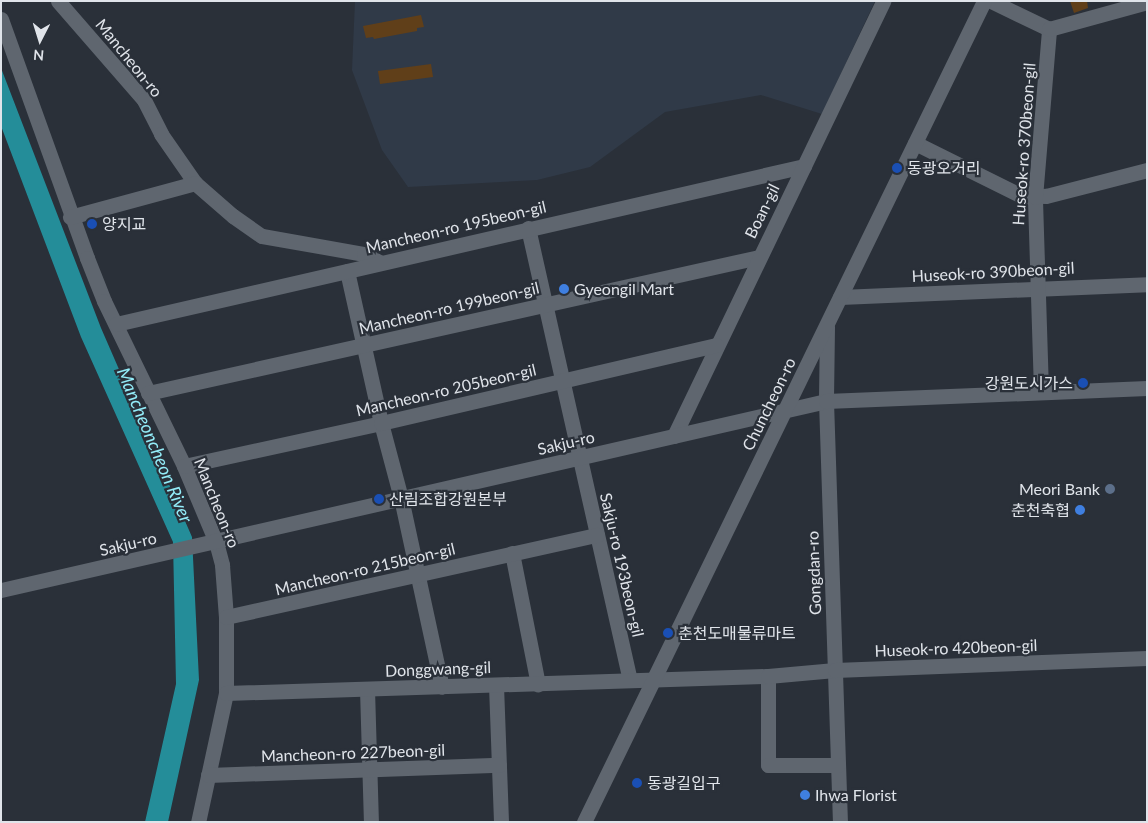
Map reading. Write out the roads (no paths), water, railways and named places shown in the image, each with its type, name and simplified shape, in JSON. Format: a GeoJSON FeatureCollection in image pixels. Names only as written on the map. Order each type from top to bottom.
{"type":"FeatureCollection","features":[{"type":"Feature","properties":{"kind":"street","name":"Mancheon-ro"},"geometry":{"type":"LineString","coordinates":[[58,1],[144,100],[161,134],[195,182],[233,216],[262,236],[364,254],[379,262]]}},
{"type":"Feature","properties":{"kind":"street","name":"Boan-gil"},"geometry":{"type":"LineString","coordinates":[[674,436],[716,345],[883,1]]}},
{"type":"Feature","properties":{"kind":"street","name":"Chuncheon-ro"},"geometry":{"type":"LineString","coordinates":[[584,822],[651,680],[984,1]]}},
{"type":"Feature","properties":{"kind":"street"},"geometry":{"type":"LineString","coordinates":[[990,1],[1049,29],[1147,2]]}},
{"type":"Feature","properties":{"kind":"street","name":"Mancheon-ro"},"geometry":{"type":"LineString","coordinates":[[1,19],[70,217],[116,324],[184,466],[216,542],[222,565],[226,617],[226,694],[198,822]]}},
{"type":"Feature","properties":{"kind":"street","name":"Huseok-ro 370beon-gil"},"geometry":{"type":"LineString","coordinates":[[1041,391],[1036,287],[1035,197],[1049,29]]}},
{"type":"Feature","properties":{"kind":"street"},"geometry":{"type":"LineString","coordinates":[[915,143],[1024,197],[1035,197],[1147,170]]}},
{"type":"Feature","properties":{"kind":"street","name":"Mancheon-ro 195beon-gil"},"geometry":{"type":"LineString","coordinates":[[116,324],[379,262],[804,166]]}},
{"type":"Feature","properties":{"kind":"street"},"geometry":{"type":"LineString","coordinates":[[70,217],[195,182]]}},
{"type":"Feature","properties":{"kind":"street","name":"Sakju-ro 193beon-gil"},"geometry":{"type":"LineString","coordinates":[[528,228],[544,303],[564,380],[578,458],[630,680]]}},
{"type":"Feature","properties":{"kind":"street","name":"Mancheon-ro 199beon-gil"},"geometry":{"type":"LineString","coordinates":[[148,393],[363,347],[544,303],[759,257]]}},
{"type":"Feature","properties":{"kind":"street"},"geometry":{"type":"LineString","coordinates":[[347,270],[381,424],[401,498],[442,687]]}},
{"type":"Feature","properties":{"kind":"street","name":"Huseok-ro 390beon-gil"},"geometry":{"type":"LineString","coordinates":[[840,297],[1036,287],[1147,284]]}},
{"type":"Feature","properties":{"kind":"street","name":"Gongdan-ro"},"geometry":{"type":"LineString","coordinates":[[827,323],[826,401],[840,822]]}},
{"type":"Feature","properties":{"kind":"street","name":"Mancheon-ro 205beon-gil"},"geometry":{"type":"LineString","coordinates":[[184,466],[381,424],[716,345]]}},
{"type":"Feature","properties":{"kind":"street","name":"Sakju-ro"},"geometry":{"type":"LineString","coordinates":[[1,590],[826,401],[1147,388]]}},
{"type":"Feature","properties":{"kind":"street","name":"Mancheon-ro 215beon-gil"},"geometry":{"type":"LineString","coordinates":[[226,617],[597,535]]}},
{"type":"Feature","properties":{"kind":"street"},"geometry":{"type":"LineString","coordinates":[[512,553],[538,684]]}},
{"type":"Feature","properties":{"kind":"street","name":"Huseok-ro 420beon-gil"},"geometry":{"type":"LineString","coordinates":[[651,680],[768,676],[834,670],[1147,658]]}},
{"type":"Feature","properties":{"kind":"street"},"geometry":{"type":"LineString","coordinates":[[768,676],[768,765],[838,765]]}},
{"type":"Feature","properties":{"kind":"street","name":"Donggwang-gil"},"geometry":{"type":"LineString","coordinates":[[226,694],[651,680]]}},
{"type":"Feature","properties":{"kind":"street"},"geometry":{"type":"LineString","coordinates":[[496,685],[501,822]]}},
{"type":"Feature","properties":{"kind":"street"},"geometry":{"type":"LineString","coordinates":[[367,689],[371,822]]}},
{"type":"Feature","properties":{"kind":"street","name":"Mancheon-ro 227beon-gil"},"geometry":{"type":"LineString","coordinates":[[208,775],[499,765]]}},
{"type":"Feature","properties":{"kind":"water"},"geometry":{"type":"Polygon","coordinates":[[[1,68],[101,328],[192,537],[199,680],[168,822],[145,822],[176,684],[173,542],[81,337],[1,126],[1,68]]]}},
{"type":"Feature","properties":{"kind":"place","name":"동광오거리"},"geometry":{"type":"Point","coordinates":[897,168]}},
{"type":"Feature","properties":{"kind":"place","name":"양지교"},"geometry":{"type":"Point","coordinates":[92,224]}},
{"type":"Feature","properties":{"kind":"place","name":"Gyeongil Mart"},"geometry":{"type":"Point","coordinates":[564,289]}},
{"type":"Feature","properties":{"kind":"place","name":"강원도시가스"},"geometry":{"type":"Point","coordinates":[1083,383]}},
{"type":"Feature","properties":{"kind":"place","name":"Meori Bank"},"geometry":{"type":"Point","coordinates":[1110,489]}},
{"type":"Feature","properties":{"kind":"place","name":"산림조합강원본부"},"geometry":{"type":"Point","coordinates":[379,499]}},
{"type":"Feature","properties":{"kind":"place","name":"춘천축협"},"geometry":{"type":"Point","coordinates":[1080,510]}},
{"type":"Feature","properties":{"kind":"place","name":"춘천도매물류마트"},"geometry":{"type":"Point","coordinates":[668,633]}},
{"type":"Feature","properties":{"kind":"place","name":"동광길입구"},"geometry":{"type":"Point","coordinates":[637,783]}},
{"type":"Feature","properties":{"kind":"place","name":"Ihwa Florist"},"geometry":{"type":"Point","coordinates":[805,795]}},
{"type":"Feature","properties":{"kind":"water label","name":"Mancheoncheon River"},"geometry":{"type":"Point","coordinates":[155,445]}}]}
